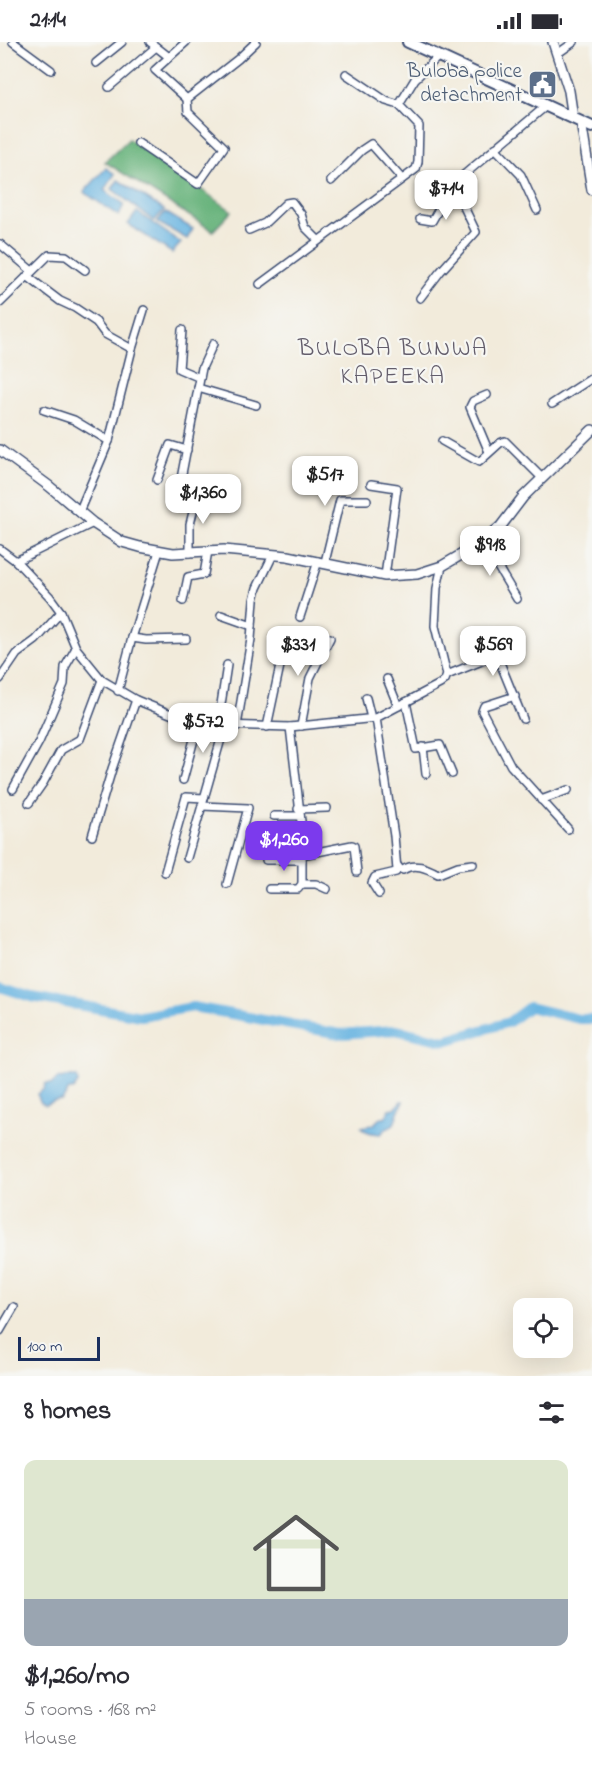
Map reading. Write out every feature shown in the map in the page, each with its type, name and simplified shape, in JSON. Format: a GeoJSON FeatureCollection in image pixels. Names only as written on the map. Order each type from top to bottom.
{"type":"FeatureCollection","features":[{"type":"Feature","properties":{"kind":"main road"},"geometry":{"type":"LineString","coordinates":[[408,42],[592,127]]}},
{"type":"Feature","properties":{"kind":"street"},"geometry":{"type":"LineString","coordinates":[[13,42],[51,70]]}},
{"type":"Feature","properties":{"kind":"street"},"geometry":{"type":"LineString","coordinates":[[96,63],[122,42]]}},
{"type":"Feature","properties":{"kind":"street"},"geometry":{"type":"LineString","coordinates":[[150,42],[169,57]]}},
{"type":"Feature","properties":{"kind":"street"},"geometry":{"type":"LineString","coordinates":[[138,143],[198,184],[224,147],[189,112],[188,99],[155,70],[186,42]]}},
{"type":"Feature","properties":{"kind":"street"},"geometry":{"type":"LineString","coordinates":[[188,99],[256,42]]}},
{"type":"Feature","properties":{"kind":"street"},"geometry":{"type":"LineString","coordinates":[[552,42],[577,120],[592,190]]}},
{"type":"Feature","properties":{"kind":"street"},"geometry":{"type":"LineString","coordinates":[[557,54],[574,42]]}},
{"type":"Feature","properties":{"kind":"street"},"geometry":{"type":"LineString","coordinates":[[109,87],[156,47]]}},
{"type":"Feature","properties":{"kind":"street"},"geometry":{"type":"LineString","coordinates":[[399,105],[415,79],[439,56]]}},
{"type":"Feature","properties":{"kind":"street"},"geometry":{"type":"LineString","coordinates":[[260,284],[418,165],[419,130],[416,122],[399,105],[386,101],[346,74]]}},
{"type":"Feature","properties":{"kind":"street"},"geometry":{"type":"LineString","coordinates":[[420,219],[432,221],[453,184],[546,106]]}},
{"type":"Feature","properties":{"kind":"street"},"geometry":{"type":"LineString","coordinates":[[331,181],[371,144],[402,179]]}},
{"type":"Feature","properties":{"kind":"street"},"geometry":{"type":"LineString","coordinates":[[495,148],[521,175],[537,210]]}},
{"type":"Feature","properties":{"kind":"street"},"geometry":{"type":"LineString","coordinates":[[420,298],[476,232],[453,184]]}},
{"type":"Feature","properties":{"kind":"street"},"geometry":{"type":"LineString","coordinates":[[249,230],[265,223],[289,202],[296,207],[305,227],[318,240]]}},
{"type":"Feature","properties":{"kind":"street"},"geometry":{"type":"LineString","coordinates":[[0,244],[60,302],[75,308],[96,322],[105,334],[132,349]]}},
{"type":"Feature","properties":{"kind":"street"},"geometry":{"type":"LineString","coordinates":[[0,303],[45,257],[55,254],[66,256],[85,270]]}},
{"type":"Feature","properties":{"kind":"street"},"geometry":{"type":"LineString","coordinates":[[79,512],[109,441],[144,310]]}},
{"type":"Feature","properties":{"kind":"street"},"geometry":{"type":"LineString","coordinates":[[182,330],[179,369],[200,378]]}},
{"type":"Feature","properties":{"kind":"street"},"geometry":{"type":"LineString","coordinates":[[190,553],[190,524],[197,496],[182,489],[180,484],[202,368],[213,344]]}},
{"type":"Feature","properties":{"kind":"street"},"geometry":{"type":"LineString","coordinates":[[552,404],[592,378]]}},
{"type":"Feature","properties":{"kind":"street"},"geometry":{"type":"LineString","coordinates":[[198,388],[256,405]]}},
{"type":"Feature","properties":{"kind":"street"},"geometry":{"type":"LineString","coordinates":[[487,395],[473,401],[470,407],[489,452]]}},
{"type":"Feature","properties":{"kind":"street"},"geometry":{"type":"LineString","coordinates":[[44,410],[74,420],[109,441]]}},
{"type":"Feature","properties":{"kind":"street"},"geometry":{"type":"LineString","coordinates":[[0,450],[49,486],[93,523],[122,542],[159,551],[190,553],[224,550],[273,555],[322,562],[385,576],[417,574],[442,566],[483,542],[501,526],[523,497],[592,430]]}},
{"type":"Feature","properties":{"kind":"street"},"geometry":{"type":"LineString","coordinates":[[442,441],[479,462],[500,442],[508,442],[542,478]]}},
{"type":"Feature","properties":{"kind":"street"},"geometry":{"type":"LineString","coordinates":[[157,480],[170,445],[187,450]]}},
{"type":"Feature","properties":{"kind":"street"},"geometry":{"type":"LineString","coordinates":[[371,484],[397,488],[385,576]]}},
{"type":"Feature","properties":{"kind":"street"},"geometry":{"type":"LineString","coordinates":[[300,617],[322,562],[340,500],[367,500]]}},
{"type":"Feature","properties":{"kind":"street"},"geometry":{"type":"LineString","coordinates":[[16,561],[93,523]]}},
{"type":"Feature","properties":{"kind":"street"},"geometry":{"type":"LineString","coordinates":[[483,542],[517,599]]}},
{"type":"Feature","properties":{"kind":"street"},"geometry":{"type":"LineString","coordinates":[[0,549],[40,585],[61,612],[76,648],[102,680],[136,700],[178,717],[237,726],[290,727],[373,718],[446,680],[447,675],[435,626],[437,588],[442,566]]}},
{"type":"Feature","properties":{"kind":"street"},"geometry":{"type":"LineString","coordinates":[[118,691],[159,551]]}},
{"type":"Feature","properties":{"kind":"street"},"geometry":{"type":"LineString","coordinates":[[183,601],[188,577],[204,574],[208,551]]}},
{"type":"Feature","properties":{"kind":"street"},"geometry":{"type":"LineString","coordinates":[[237,726],[252,639],[254,600],[257,588],[273,555]]}},
{"type":"Feature","properties":{"kind":"street"},"geometry":{"type":"LineString","coordinates":[[0,679],[17,654],[36,640],[61,612]]}},
{"type":"Feature","properties":{"kind":"street"},"geometry":{"type":"LineString","coordinates":[[221,615],[252,626]]}},
{"type":"Feature","properties":{"kind":"street"},"geometry":{"type":"LineString","coordinates":[[132,638],[186,639]]}},
{"type":"Feature","properties":{"kind":"street"},"geometry":{"type":"LineString","coordinates":[[301,726],[310,678],[330,638]]}},
{"type":"Feature","properties":{"kind":"street"},"geometry":{"type":"LineString","coordinates":[[13,789],[39,742],[64,684],[65,667],[76,648]]}},
{"type":"Feature","properties":{"kind":"street"},"geometry":{"type":"LineString","coordinates":[[447,675],[494,656],[501,665],[524,719]]}},
{"type":"Feature","properties":{"kind":"street"},"geometry":{"type":"LineString","coordinates":[[267,727],[280,661]]}},
{"type":"Feature","properties":{"kind":"street"},"geometry":{"type":"LineString","coordinates":[[187,858],[222,725],[227,664]]}},
{"type":"Feature","properties":{"kind":"street"},"geometry":{"type":"LineString","coordinates":[[387,678],[402,704],[416,749],[440,745],[452,774]]}},
{"type":"Feature","properties":{"kind":"street"},"geometry":{"type":"LineString","coordinates":[[29,803],[61,750],[80,739],[102,680]]}},
{"type":"Feature","properties":{"kind":"street"},"geometry":{"type":"LineString","coordinates":[[514,696],[484,706],[482,711],[511,766],[568,829]]}},
{"type":"Feature","properties":{"kind":"street"},"geometry":{"type":"LineString","coordinates":[[366,698],[373,718],[394,836],[397,866],[396,872],[375,877],[372,883],[379,894]]}},
{"type":"Feature","properties":{"kind":"street"},"geometry":{"type":"LineString","coordinates":[[92,837],[136,700]]}},
{"type":"Feature","properties":{"kind":"street"},"geometry":{"type":"LineString","coordinates":[[183,780],[199,721]]}},
{"type":"Feature","properties":{"kind":"street"},"geometry":{"type":"LineString","coordinates":[[269,889],[298,889],[302,884],[299,812],[290,727]]}},
{"type":"Feature","properties":{"kind":"street"},"geometry":{"type":"LineString","coordinates":[[423,747],[426,774]]}},
{"type":"Feature","properties":{"kind":"street"},"geometry":{"type":"LineString","coordinates":[[541,800],[568,790]]}},
{"type":"Feature","properties":{"kind":"street"},"geometry":{"type":"LineString","coordinates":[[165,872],[186,797],[204,798]]}},
{"type":"Feature","properties":{"kind":"street"},"geometry":{"type":"LineString","coordinates":[[202,806],[248,808],[227,884]]}},
{"type":"Feature","properties":{"kind":"street"},"geometry":{"type":"LineString","coordinates":[[274,816],[327,808]]}},
{"type":"Feature","properties":{"kind":"street"},"geometry":{"type":"LineString","coordinates":[[301,850],[307,854],[352,845],[357,872]]}},
{"type":"Feature","properties":{"kind":"street"},"geometry":{"type":"LineString","coordinates":[[267,860],[302,860]]}},
{"type":"Feature","properties":{"kind":"street"},"geometry":{"type":"LineString","coordinates":[[397,866],[403,870],[408,866],[416,865],[438,874],[458,866],[473,864]]}},
{"type":"Feature","properties":{"kind":"street"},"geometry":{"type":"LineString","coordinates":[[302,884],[316,884],[327,889]]}},
{"type":"Feature","properties":{"kind":"street"},"geometry":{"type":"LineString","coordinates":[[0,1331],[14,1307]]}},
{"type":"Feature","properties":{"kind":"green space"},"geometry":{"type":"Polygon","coordinates":[[[129,139],[232,211],[213,231],[105,162],[129,139]]]}},
{"type":"Feature","properties":{"kind":"water"},"geometry":{"type":"Polygon","coordinates":[[[106,168],[115,174],[104,190],[124,204],[119,216],[84,192],[106,168]]]}},
{"type":"Feature","properties":{"kind":"water"},"geometry":{"type":"Polygon","coordinates":[[[118,180],[164,210],[154,221],[112,189],[118,180]]]}},
{"type":"Feature","properties":{"kind":"water"},"geometry":{"type":"Polygon","coordinates":[[[137,212],[181,243],[172,253],[128,224],[137,212]]]}},
{"type":"Feature","properties":{"kind":"water"},"geometry":{"type":"Polygon","coordinates":[[[165,212],[193,229],[187,239],[157,222],[165,212]]]}},
{"type":"Feature","properties":{"kind":"water"},"geometry":{"type":"Polygon","coordinates":[[[77,1077],[78,1083],[73,1090],[69,1090],[62,1100],[46,1105],[41,1103],[37,1094],[44,1089],[45,1084],[52,1084],[58,1078],[77,1077]]]}},
{"type":"Feature","properties":{"kind":"water"},"geometry":{"type":"Polygon","coordinates":[[[401,1101],[404,1101],[394,1124],[381,1134],[367,1132],[361,1127],[373,1125],[380,1118],[385,1118],[390,1109],[395,1108],[401,1101]]]}},
{"type":"Feature","properties":{"kind":"waterway"},"geometry":{"type":"LineString","coordinates":[[580,110],[582,114]]}},
{"type":"Feature","properties":{"kind":"waterway"},"geometry":{"type":"LineString","coordinates":[[583,116],[592,119]]}},
{"type":"Feature","properties":{"kind":"waterway"},"geometry":{"type":"LineString","coordinates":[[0,987],[32,997],[141,1016],[193,1007],[340,1034],[396,1030],[445,1041],[509,1022],[529,1007],[579,1019],[592,1019]]}},
{"type":"Feature","properties":{"kind":"place","name":"Buloba police detachment"},"geometry":{"type":"Point","coordinates":[543,84]}},
{"type":"Feature","properties":{"kind":"district","name":"BULOBA BUNWA KAPEEKA"},"geometry":{"type":"Point","coordinates":[393,363]}}]}
